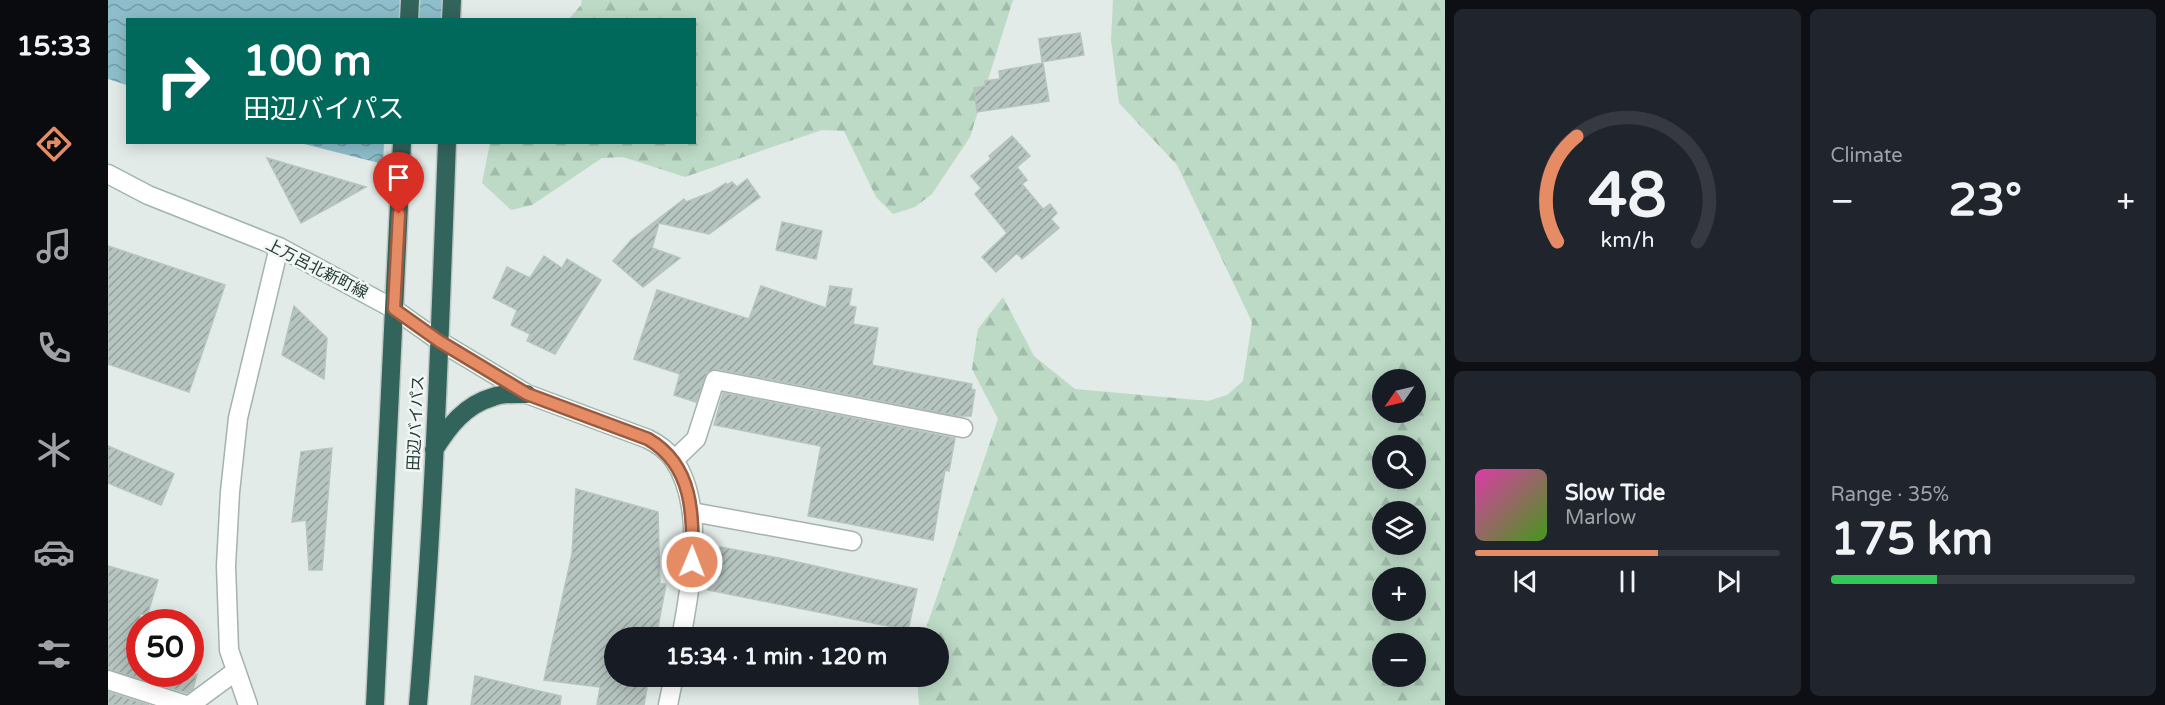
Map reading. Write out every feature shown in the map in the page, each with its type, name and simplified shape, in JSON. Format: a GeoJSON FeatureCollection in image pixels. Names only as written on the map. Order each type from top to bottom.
{"type":"FeatureCollection","features":[{"type":"Feature","properties":{"kind":"highway"},"geometry":{"type":"LineString","coordinates":[[409,18],[410,0]]}},
{"type":"Feature","properties":{"kind":"highway"},"geometry":{"type":"LineString","coordinates":[[451,18],[452,0]]}},
{"type":"Feature","properties":{"kind":"highway","name":"田辺バイパス"},"geometry":{"type":"LineString","coordinates":[[375,705],[402,144]]}},
{"type":"Feature","properties":{"kind":"highway","name":"田辺バイパス"},"geometry":{"type":"LineString","coordinates":[[418,705],[434,450],[447,144]]}},
{"type":"Feature","properties":{"kind":"highway"},"geometry":{"type":"LineString","coordinates":[[434,450],[446,430],[458,417],[475,405],[495,396],[527,394]]}},
{"type":"Feature","properties":{"kind":"street","name":"上万呂北新町線"},"geometry":{"type":"LineString","coordinates":[[108,174],[148,195],[279,247],[394,309],[439,341],[527,394],[648,439],[663,447],[674,460],[686,485],[692,512],[691,576],[683,627]]}},
{"type":"Feature","properties":{"kind":"street"},"geometry":{"type":"LineString","coordinates":[[248,705],[229,650],[226,576],[230,492],[238,418],[279,247]]}},
{"type":"Feature","properties":{"kind":"street"},"geometry":{"type":"LineString","coordinates":[[674,460],[696,439],[715,380],[963,428]]}},
{"type":"Feature","properties":{"kind":"street"},"geometry":{"type":"LineString","coordinates":[[692,512],[852,541]]}},
{"type":"Feature","properties":{"kind":"street"},"geometry":{"type":"LineString","coordinates":[[190,705],[236,671]]}},
{"type":"Feature","properties":{"kind":"street"},"geometry":{"type":"LineString","coordinates":[[108,680],[186,705]]}},
{"type":"Feature","properties":{"kind":"street"},"geometry":{"type":"LineString","coordinates":[[668,705],[672,687]]}},
{"type":"Feature","properties":{"kind":"green space"},"geometry":{"type":"Polygon","coordinates":[[[582,0],[1013,0],[970,137],[932,194],[915,207],[893,214],[876,197],[844,131],[822,130],[685,177],[623,157],[602,158],[532,205],[511,210],[482,183],[490,144],[696,144],[696,18],[570,18],[581,5],[582,0]]]}},
{"type":"Feature","properties":{"kind":"green space"},"geometry":{"type":"Polygon","coordinates":[[[1113,0],[1445,0],[1445,705],[919,705],[918,687],[949,687],[949,627],[926,627],[998,419],[972,369],[978,329],[1003,297],[1034,356],[1075,389],[1208,401],[1227,395],[1243,381],[1252,322],[1177,165],[1119,103],[1111,40],[1113,0]]]}},
{"type":"Feature","properties":{"kind":"water"},"geometry":{"type":"Polygon","coordinates":[[[108,0],[461,0],[451,18],[126,18],[126,85],[108,79],[108,0]]]}},
{"type":"Feature","properties":{"kind":"water"},"geometry":{"type":"Polygon","coordinates":[[[304,144],[384,144],[383,164],[304,144]]]}},
{"type":"Feature","properties":{"kind":"building"},"geometry":{"type":"Polygon","coordinates":[[[1080,33],[1084,55],[1042,62],[1039,39],[1080,33]]]}},
{"type":"Feature","properties":{"kind":"building"},"geometry":{"type":"Polygon","coordinates":[[[1043,63],[1049,101],[977,112],[974,88],[985,86],[985,81],[1000,79],[999,71],[1043,63]]]}},
{"type":"Feature","properties":{"kind":"building"},"geometry":{"type":"Polygon","coordinates":[[[1012,136],[1030,156],[1017,167],[1027,180],[1022,184],[1043,209],[1050,204],[1057,213],[1051,219],[1059,228],[1022,259],[1017,253],[996,272],[982,257],[1007,233],[975,194],[981,188],[971,176],[1012,136]]]}},
{"type":"Feature","properties":{"kind":"building"},"geometry":{"type":"Polygon","coordinates":[[[267,158],[366,187],[301,223],[267,158]]]}},
{"type":"Feature","properties":{"kind":"building"},"geometry":{"type":"Polygon","coordinates":[[[747,179],[760,197],[709,234],[659,223],[652,248],[680,258],[643,287],[613,261],[631,240],[684,199],[686,202],[712,192],[726,183],[727,185],[732,182],[737,187],[747,179]]]}},
{"type":"Feature","properties":{"kind":"building"},"geometry":{"type":"Polygon","coordinates":[[[782,222],[822,231],[816,259],[776,250],[782,222]]]}},
{"type":"Feature","properties":{"kind":"building"},"geometry":{"type":"Polygon","coordinates":[[[108,246],[225,285],[189,392],[108,364],[108,246]]]}},
{"type":"Feature","properties":{"kind":"building"},"geometry":{"type":"Polygon","coordinates":[[[544,256],[562,268],[567,259],[601,280],[555,354],[527,341],[530,334],[511,325],[517,310],[493,298],[507,267],[530,278],[544,256]]]}},
{"type":"Feature","properties":{"kind":"building"},"geometry":{"type":"Polygon","coordinates":[[[761,286],[826,308],[830,286],[852,289],[849,306],[856,307],[853,324],[878,328],[872,365],[972,384],[971,389],[975,390],[971,416],[958,416],[717,369],[707,372],[696,402],[674,395],[680,374],[634,359],[657,290],[749,319],[761,286]]]}},
{"type":"Feature","properties":{"kind":"building"},"geometry":{"type":"Polygon","coordinates":[[[294,306],[327,338],[324,379],[282,355],[294,306]]]}},
{"type":"Feature","properties":{"kind":"building"},"geometry":{"type":"Polygon","coordinates":[[[723,393],[955,438],[949,471],[945,470],[933,540],[808,516],[821,446],[714,425],[723,393]]]}},
{"type":"Feature","properties":{"kind":"building"},"geometry":{"type":"Polygon","coordinates":[[[108,446],[174,474],[161,505],[108,483],[108,446]]]}},
{"type":"Feature","properties":{"kind":"building"},"geometry":{"type":"Polygon","coordinates":[[[332,448],[322,570],[309,570],[306,520],[292,522],[301,452],[332,448]]]}},
{"type":"Feature","properties":{"kind":"building"},"geometry":{"type":"Polygon","coordinates":[[[576,489],[658,512],[660,584],[666,584],[658,627],[604,627],[604,687],[647,687],[644,705],[597,705],[600,687],[544,680],[572,554],[576,489]]]}},
{"type":"Feature","properties":{"kind":"building"},"geometry":{"type":"Polygon","coordinates":[[[720,547],[784,559],[917,589],[909,627],[893,627],[708,590],[716,549],[720,547]]]}},
{"type":"Feature","properties":{"kind":"building"},"geometry":{"type":"Polygon","coordinates":[[[108,566],[158,580],[149,609],[126,609],[126,674],[108,669],[108,566]]]}},
{"type":"Feature","properties":{"kind":"building"},"geometry":{"type":"Polygon","coordinates":[[[475,676],[561,696],[560,705],[471,705],[475,676]]]}},
{"type":"Feature","properties":{"kind":"building"},"geometry":{"type":"Polygon","coordinates":[[[167,687],[194,687],[187,693],[167,687]]]}},
{"type":"Feature","properties":{"kind":"building"},"geometry":{"type":"Polygon","coordinates":[[[108,692],[149,705],[108,705],[108,692]]]}},
{"type":"Feature","properties":{"kind":"route"},"geometry":{"type":"LineString","coordinates":[[399,214],[394,309],[439,341],[527,394],[648,439],[663,447],[674,460],[686,485],[692,512],[692,562]]}}]}
